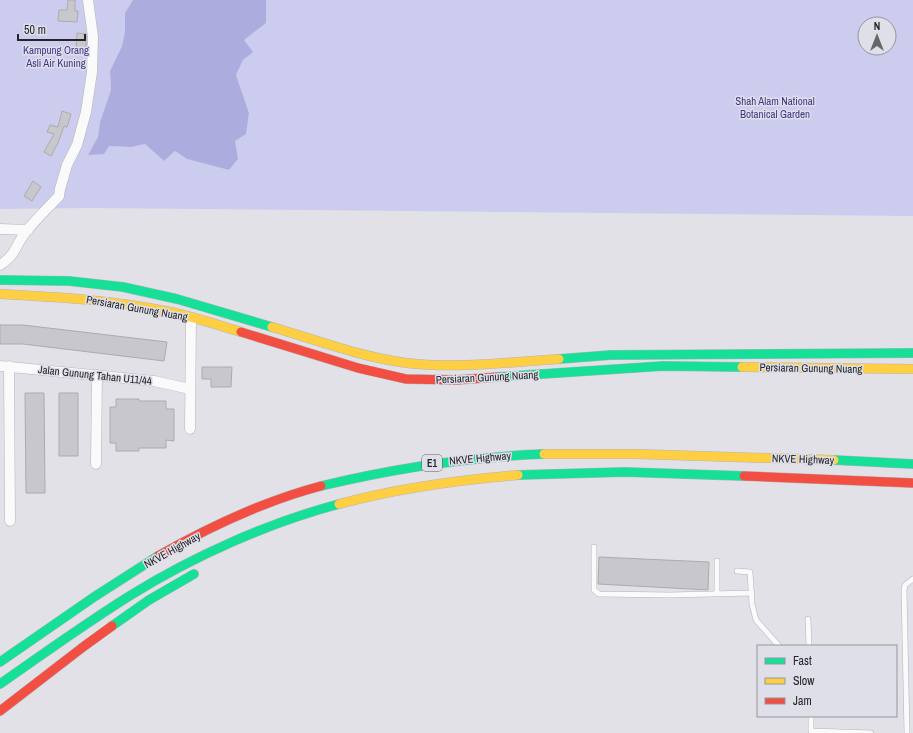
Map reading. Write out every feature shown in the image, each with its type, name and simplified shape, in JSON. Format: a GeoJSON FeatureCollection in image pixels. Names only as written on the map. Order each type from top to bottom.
{"type":"FeatureCollection","features":[{"type":"Feature","properties":{"kind":"main road","name":"Persiaran Gunung Nuang"},"geometry":{"type":"LineString","coordinates":[[0,280],[69,281],[122,287],[177,299],[366,356],[414,363],[457,366],[618,355],[913,353]]}},
{"type":"Feature","properties":{"kind":"main road","name":"Persiaran Gunung Nuang"},"geometry":{"type":"LineString","coordinates":[[0,294],[67,297],[172,312],[283,344],[358,368],[406,379],[456,380],[663,366],[913,369]]}},
{"type":"Feature","properties":{"kind":"main road","name":"NKVE Highway"},"geometry":{"type":"LineString","coordinates":[[0,662],[91,597],[174,548],[210,529],[259,507],[292,495],[332,483],[384,471],[446,461],[541,454],[605,452],[822,459],[913,464]]}},
{"type":"Feature","properties":{"kind":"main road","name":"NKVE Highway"},"geometry":{"type":"LineString","coordinates":[[0,684],[134,593],[204,555],[243,538],[317,510],[380,493],[452,480],[542,473],[627,472],[913,484]]}},
{"type":"Feature","properties":{"kind":"main road"},"geometry":{"type":"LineString","coordinates":[[256,542],[317,510]]}},
{"type":"Feature","properties":{"kind":"main road"},"geometry":{"type":"LineString","coordinates":[[0,711],[83,647],[143,604],[204,568]]}},
{"type":"Feature","properties":{"kind":"street"},"geometry":{"type":"LineString","coordinates":[[0,265],[8,260],[17,249],[24,233],[59,196],[67,165],[77,145],[86,112],[92,72],[93,37],[88,0]]}},
{"type":"Feature","properties":{"kind":"street"},"geometry":{"type":"LineString","coordinates":[[0,230],[28,230]]}},
{"type":"Feature","properties":{"kind":"street"},"geometry":{"type":"LineString","coordinates":[[190,429],[191,318]]}},
{"type":"Feature","properties":{"kind":"street"},"geometry":{"type":"LineString","coordinates":[[5,366],[10,521]]}},
{"type":"Feature","properties":{"kind":"street","name":"Jalan Gunung Tahan U11/44"},"geometry":{"type":"LineString","coordinates":[[5,366],[154,381],[190,389]]}},
{"type":"Feature","properties":{"kind":"street"},"geometry":{"type":"LineString","coordinates":[[96,464],[97,375]]}},
{"type":"Feature","properties":{"kind":"lane"},"geometry":{"type":"LineString","coordinates":[[594,547],[594,590],[599,594],[752,593]]}},
{"type":"Feature","properties":{"kind":"lane"},"geometry":{"type":"LineString","coordinates":[[717,562],[717,594]]}},
{"type":"Feature","properties":{"kind":"lane"},"geometry":{"type":"LineString","coordinates":[[737,571],[750,572],[753,612],[756,620],[778,645]]}},
{"type":"Feature","properties":{"kind":"lane"},"geometry":{"type":"LineString","coordinates":[[907,733],[904,590],[906,585],[913,579]]}},
{"type":"Feature","properties":{"kind":"lane"},"geometry":{"type":"LineString","coordinates":[[808,619],[809,645]]}},
{"type":"Feature","properties":{"kind":"lane"},"geometry":{"type":"LineString","coordinates":[[811,717],[811,731],[871,733]]}},
{"type":"Feature","properties":{"kind":"green space","name":"Shah Alam National Botanical Garden"},"geometry":{"type":"Polygon","coordinates":[[[0,0],[133,0],[125,13],[125,32],[122,46],[110,71],[111,90],[100,122],[98,137],[109,146],[131,147],[145,144],[164,161],[175,151],[187,159],[229,170],[238,159],[234,141],[246,134],[249,113],[236,75],[243,60],[252,52],[244,40],[266,23],[266,0],[913,0],[913,216],[89,208],[0,209],[0,0]]]}},
{"type":"Feature","properties":{"kind":"shaded area"},"geometry":{"type":"Polygon","coordinates":[[[133,0],[266,0],[266,23],[244,40],[253,52],[243,60],[236,75],[249,113],[246,134],[235,141],[238,159],[229,170],[187,159],[175,151],[164,161],[145,144],[131,147],[109,146],[104,154],[88,155],[98,137],[100,122],[111,90],[110,71],[122,46],[125,32],[125,13],[133,0]]]}},
{"type":"Feature","properties":{"kind":"building"},"geometry":{"type":"Polygon","coordinates":[[[68,0],[75,0],[75,11],[78,11],[77,22],[58,21],[59,10],[67,10],[68,0]]]}},
{"type":"Feature","properties":{"kind":"building"},"geometry":{"type":"Polygon","coordinates":[[[77,33],[86,34],[86,50],[76,50],[77,33]]]}},
{"type":"Feature","properties":{"kind":"building"},"geometry":{"type":"Polygon","coordinates":[[[62,111],[71,114],[67,127],[64,126],[58,143],[51,156],[44,152],[54,134],[47,132],[50,125],[58,127],[62,111]]]}},
{"type":"Feature","properties":{"kind":"building"},"geometry":{"type":"Polygon","coordinates":[[[33,181],[41,187],[32,201],[24,196],[33,181]]]}},
{"type":"Feature","properties":{"kind":"building"},"geometry":{"type":"Polygon","coordinates":[[[0,325],[23,325],[167,342],[164,361],[23,344],[0,344],[0,325]]]}},
{"type":"Feature","properties":{"kind":"building"},"geometry":{"type":"Polygon","coordinates":[[[202,367],[232,367],[231,387],[211,387],[211,379],[202,379],[202,367]]]}},
{"type":"Feature","properties":{"kind":"building"},"geometry":{"type":"Polygon","coordinates":[[[25,393],[44,393],[45,493],[26,493],[25,393]]]}},
{"type":"Feature","properties":{"kind":"building"},"geometry":{"type":"Polygon","coordinates":[[[59,393],[78,393],[78,456],[59,456],[59,393]]]}},
{"type":"Feature","properties":{"kind":"building"},"geometry":{"type":"Polygon","coordinates":[[[116,399],[166,401],[166,409],[174,409],[174,441],[166,440],[166,448],[139,448],[139,451],[116,451],[116,443],[110,443],[110,407],[116,407],[116,399]]]}},
{"type":"Feature","properties":{"kind":"building"},"geometry":{"type":"Polygon","coordinates":[[[599,557],[709,562],[708,590],[598,584],[599,557]]]}},
{"type":"Feature","properties":{"kind":"traffic: fast"},"geometry":{"type":"LineString","coordinates":[[0,280],[69,281],[123,287],[177,299],[272,327]]}},
{"type":"Feature","properties":{"kind":"traffic: fast"},"geometry":{"type":"LineString","coordinates":[[559,359],[611,355],[913,353]]}},
{"type":"Feature","properties":{"kind":"traffic: fast"},"geometry":{"type":"LineString","coordinates":[[498,377],[663,366],[742,367]]}},
{"type":"Feature","properties":{"kind":"traffic: fast"},"geometry":{"type":"LineString","coordinates":[[321,486],[432,464],[516,455],[544,454]]}},
{"type":"Feature","properties":{"kind":"traffic: fast"},"geometry":{"type":"LineString","coordinates":[[834,460],[913,464]]}},
{"type":"Feature","properties":{"kind":"traffic: fast"},"geometry":{"type":"LineString","coordinates":[[518,475],[625,472],[744,476]]}},
{"type":"Feature","properties":{"kind":"traffic: fast"},"geometry":{"type":"LineString","coordinates":[[0,684],[114,606],[180,567],[259,531],[339,504]]}},
{"type":"Feature","properties":{"kind":"traffic: fast"},"geometry":{"type":"LineString","coordinates":[[0,662],[94,597],[158,556]]}},
{"type":"Feature","properties":{"kind":"traffic: fast"},"geometry":{"type":"LineString","coordinates":[[112,626],[149,600],[194,574]]}},
{"type":"Feature","properties":{"kind":"traffic: slow"},"geometry":{"type":"LineString","coordinates":[[0,294],[86,300],[150,308],[188,316],[241,332]]}},
{"type":"Feature","properties":{"kind":"traffic: slow"},"geometry":{"type":"LineString","coordinates":[[272,327],[373,357],[407,363],[426,365],[464,365],[559,359]]}},
{"type":"Feature","properties":{"kind":"traffic: slow"},"geometry":{"type":"LineString","coordinates":[[742,367],[913,369]]}},
{"type":"Feature","properties":{"kind":"traffic: slow"},"geometry":{"type":"LineString","coordinates":[[544,454],[636,454],[834,460]]}},
{"type":"Feature","properties":{"kind":"traffic: slow"},"geometry":{"type":"LineString","coordinates":[[339,504],[383,493],[428,485],[518,475]]}},
{"type":"Feature","properties":{"kind":"traffic: jam"},"geometry":{"type":"LineString","coordinates":[[241,332],[358,368],[406,379],[456,380],[498,377]]}},
{"type":"Feature","properties":{"kind":"traffic: jam"},"geometry":{"type":"LineString","coordinates":[[744,476],[913,483]]}},
{"type":"Feature","properties":{"kind":"traffic: jam"},"geometry":{"type":"LineString","coordinates":[[158,556],[237,516],[279,499],[321,486]]}},
{"type":"Feature","properties":{"kind":"traffic: jam"},"geometry":{"type":"LineString","coordinates":[[0,711],[112,626]]}},
{"type":"Feature","properties":{"kind":"park label","name":"Kampung Orang Asli Air Kuning"},"geometry":{"type":"Point","coordinates":[56,56]}}]}
